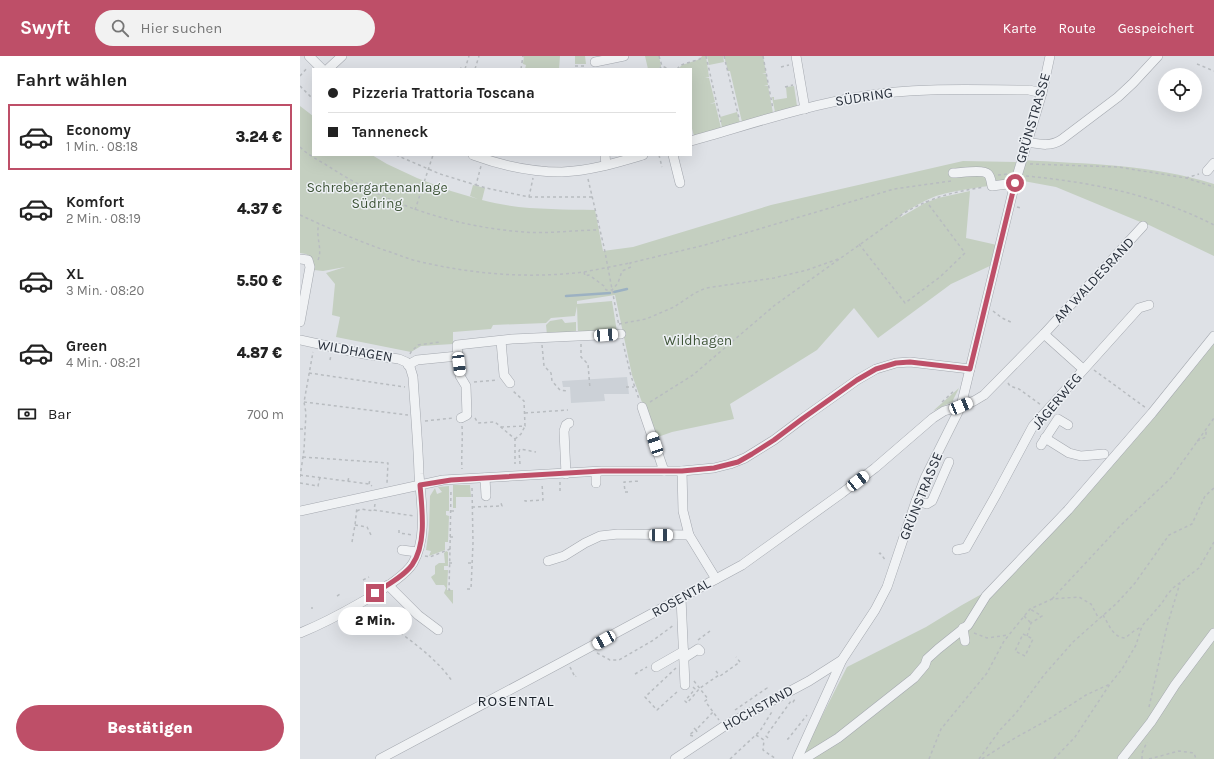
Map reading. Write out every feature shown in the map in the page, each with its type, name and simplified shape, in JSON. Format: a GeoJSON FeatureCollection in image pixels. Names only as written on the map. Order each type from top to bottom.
{"type":"FeatureCollection","features":[{"type":"Feature","properties":{"kind":"street"},"geometry":{"type":"LineString","coordinates":[[329,68],[342,56]]}},
{"type":"Feature","properties":{"kind":"street"},"geometry":{"type":"LineString","coordinates":[[595,63],[624,56]]}},
{"type":"Feature","properties":{"kind":"street"},"geometry":{"type":"LineString","coordinates":[[796,56],[805,109]]}},
{"type":"Feature","properties":{"kind":"street","name":"GRÜNSTRASSE"},"geometry":{"type":"LineString","coordinates":[[798,758],[842,660],[875,610],[887,587],[916,501],[933,461],[961,406],[1015,183],[1042,93],[1050,56]]}},
{"type":"Feature","properties":{"kind":"street"},"geometry":{"type":"LineString","coordinates":[[1027,142],[1042,145],[1061,140],[1118,97],[1158,56]]}},
{"type":"Feature","properties":{"kind":"street"},"geometry":{"type":"LineString","coordinates":[[311,59],[321,68]]}},
{"type":"Feature","properties":{"kind":"street","name":"SÜDRING"},"geometry":{"type":"LineString","coordinates":[[692,141],[805,109],[865,96],[907,91],[1029,90],[1042,93]]}},
{"type":"Feature","properties":{"kind":"street"},"geometry":{"type":"LineString","coordinates":[[605,156],[606,166]]}},
{"type":"Feature","properties":{"kind":"street"},"geometry":{"type":"LineString","coordinates":[[479,157],[517,163],[535,170],[563,172],[586,165],[606,166],[640,156]]}},
{"type":"Feature","properties":{"kind":"street"},"geometry":{"type":"LineString","coordinates":[[673,158],[680,183]]}},
{"type":"Feature","properties":{"kind":"street"},"geometry":{"type":"LineString","coordinates":[[1207,171],[1214,163]]}},
{"type":"Feature","properties":{"kind":"street"},"geometry":{"type":"LineString","coordinates":[[953,173],[983,171],[990,177],[992,186],[1015,183]]}},
{"type":"Feature","properties":{"kind":"street","name":"AM WALDESRAND"},"geometry":{"type":"LineString","coordinates":[[961,406],[984,395],[1044,334],[1143,226]]}},
{"type":"Feature","properties":{"kind":"street"},"geometry":{"type":"LineString","coordinates":[[300,259],[308,260],[310,267],[300,322]]}},
{"type":"Feature","properties":{"kind":"street","name":"JÄGERWEG"},"geometry":{"type":"LineString","coordinates":[[957,550],[966,548],[1033,426],[1139,308],[1149,305]]}},
{"type":"Feature","properties":{"kind":"street"},"geometry":{"type":"LineString","coordinates":[[464,416],[466,388],[460,376],[457,345],[580,336],[620,329]]}},
{"type":"Feature","properties":{"kind":"street","name":"AM WALDESRAND"},"geometry":{"type":"LineString","coordinates":[[1044,334],[1086,367]]}},
{"type":"Feature","properties":{"kind":"street"},"geometry":{"type":"LineString","coordinates":[[798,758],[838,738],[930,665],[927,659],[968,625],[986,596],[1068,510],[1152,413],[1214,336]]}},
{"type":"Feature","properties":{"kind":"street","name":"WILDHAGEN"},"geometry":{"type":"LineString","coordinates":[[300,340],[364,354],[392,357],[403,360],[414,370],[417,360],[458,356]]}},
{"type":"Feature","properties":{"kind":"street"},"geometry":{"type":"LineString","coordinates":[[501,341],[504,375],[509,381]]}},
{"type":"Feature","properties":{"kind":"street"},"geometry":{"type":"LineString","coordinates":[[300,511],[355,499],[376,491],[393,491],[443,480],[562,476],[596,472],[611,476],[714,468],[745,458],[774,440],[857,380],[886,365],[910,362],[970,369]]}},
{"type":"Feature","properties":{"kind":"street"},"geometry":{"type":"LineString","coordinates":[[300,634],[328,621],[388,585],[404,573],[420,554],[423,517],[420,485],[422,447],[418,393],[414,384],[414,370]]}},
{"type":"Feature","properties":{"kind":"street","name":"ROSENTAL"},"geometry":{"type":"LineString","coordinates":[[380,759],[742,564],[875,468],[932,418],[944,411],[961,406]]}},
{"type":"Feature","properties":{"kind":"street"},"geometry":{"type":"LineString","coordinates":[[642,407],[664,471]]}},
{"type":"Feature","properties":{"kind":"street"},"geometry":{"type":"LineString","coordinates":[[1068,425],[1058,419],[1043,442],[1069,453],[1081,456],[1104,454]]}},
{"type":"Feature","properties":{"kind":"street"},"geometry":{"type":"LineString","coordinates":[[562,476],[564,435],[565,428],[569,422]]}},
{"type":"Feature","properties":{"kind":"street"},"geometry":{"type":"LineString","coordinates":[[916,501],[927,504],[932,501],[949,462]]}},
{"type":"Feature","properties":{"kind":"street"},"geometry":{"type":"LineString","coordinates":[[682,471],[683,511],[689,535],[716,579]]}},
{"type":"Feature","properties":{"kind":"street"},"geometry":{"type":"LineString","coordinates":[[596,472],[596,483]]}},
{"type":"Feature","properties":{"kind":"street"},"geometry":{"type":"LineString","coordinates":[[485,478],[486,496]]}},
{"type":"Feature","properties":{"kind":"street"},"geometry":{"type":"LineString","coordinates":[[652,525],[652,535]]}},
{"type":"Feature","properties":{"kind":"street"},"geometry":{"type":"LineString","coordinates":[[548,561],[564,556],[597,536],[612,530],[652,535],[689,535]]}},
{"type":"Feature","properties":{"kind":"street"},"geometry":{"type":"LineString","coordinates":[[402,550],[420,554]]}},
{"type":"Feature","properties":{"kind":"street"},"geometry":{"type":"LineString","coordinates":[[388,585],[418,615],[438,630]]}},
{"type":"Feature","properties":{"kind":"street"},"geometry":{"type":"LineString","coordinates":[[681,598],[684,615],[684,656],[688,686]]}},
{"type":"Feature","properties":{"kind":"street"},"geometry":{"type":"LineString","coordinates":[[963,628],[965,641]]}},
{"type":"Feature","properties":{"kind":"street"},"geometry":{"type":"LineString","coordinates":[[1122,759],[1151,722],[1175,685],[1214,633]]}},
{"type":"Feature","properties":{"kind":"street"},"geometry":{"type":"LineString","coordinates":[[656,667],[684,656],[698,648],[700,651]]}},
{"type":"Feature","properties":{"kind":"street","name":"HOCHSTAND"},"geometry":{"type":"LineString","coordinates":[[675,759],[723,727],[796,688],[842,660]]}},
{"type":"Feature","properties":{"kind":"path"},"geometry":{"type":"LineString","coordinates":[[465,68],[468,56]]}},
{"type":"Feature","properties":{"kind":"path"},"geometry":{"type":"LineString","coordinates":[[475,68],[479,56]]}},
{"type":"Feature","properties":{"kind":"path"},"geometry":{"type":"LineString","coordinates":[[521,68],[523,56]]}},
{"type":"Feature","properties":{"kind":"path"},"geometry":{"type":"LineString","coordinates":[[659,56],[662,66],[667,68]]}},
{"type":"Feature","properties":{"kind":"path"},"geometry":{"type":"LineString","coordinates":[[678,68],[681,65],[700,59],[701,56]]}},
{"type":"Feature","properties":{"kind":"path"},"geometry":{"type":"LineString","coordinates":[[706,56],[723,132]]}},
{"type":"Feature","properties":{"kind":"path"},"geometry":{"type":"LineString","coordinates":[[724,56],[741,127]]}},
{"type":"Feature","properties":{"kind":"path"},"geometry":{"type":"LineString","coordinates":[[763,56],[775,118]]}},
{"type":"Feature","properties":{"kind":"path"},"geometry":{"type":"LineString","coordinates":[[300,76],[311,59]]}},
{"type":"Feature","properties":{"kind":"path"},"geometry":{"type":"LineString","coordinates":[[575,66],[595,63]]}},
{"type":"Feature","properties":{"kind":"path"},"geometry":{"type":"LineString","coordinates":[[1197,64],[1214,71]]}},
{"type":"Feature","properties":{"kind":"path"},"geometry":{"type":"LineString","coordinates":[[300,86],[312,97]]}},
{"type":"Feature","properties":{"kind":"path"},"geometry":{"type":"LineString","coordinates":[[300,147],[312,155]]}},
{"type":"Feature","properties":{"kind":"path"},"geometry":{"type":"LineString","coordinates":[[313,156],[336,172],[358,184],[414,210],[437,216],[483,227],[525,232],[600,230]]}},
{"type":"Feature","properties":{"kind":"path"},"geometry":{"type":"LineString","coordinates":[[398,156],[428,169],[486,188],[529,197],[592,197]]}},
{"type":"Feature","properties":{"kind":"path"},"geometry":{"type":"LineString","coordinates":[[414,210],[433,156]]}},
{"type":"Feature","properties":{"kind":"path"},"geometry":{"type":"LineString","coordinates":[[659,156],[662,167]]}},
{"type":"Feature","properties":{"kind":"path"},"geometry":{"type":"LineString","coordinates":[[476,185],[479,157]]}},
{"type":"Feature","properties":{"kind":"path"},"geometry":{"type":"LineString","coordinates":[[1020,164],[1118,167],[1186,178],[1214,187]]}},
{"type":"Feature","properties":{"kind":"path"},"geometry":{"type":"LineString","coordinates":[[586,165],[620,329],[631,376],[642,407],[693,375],[775,305],[904,213],[926,201],[938,197],[992,186]]}},
{"type":"Feature","properties":{"kind":"path"},"geometry":{"type":"LineString","coordinates":[[529,197],[535,170]]}},
{"type":"Feature","properties":{"kind":"path"},"geometry":{"type":"LineString","coordinates":[[1186,178],[1207,171]]}},
{"type":"Feature","properties":{"kind":"path"},"geometry":{"type":"LineString","coordinates":[[1025,176],[1086,184],[1123,192],[1182,210],[1214,225]]}},
{"type":"Feature","properties":{"kind":"path"},"geometry":{"type":"LineString","coordinates":[[300,215],[331,229],[412,260],[455,269],[501,275],[534,275],[584,272],[630,263],[705,245],[894,189],[946,182]]}},
{"type":"Feature","properties":{"kind":"path"},"geometry":{"type":"LineString","coordinates":[[859,244],[905,303],[940,277],[965,253],[926,201]]}},
{"type":"Feature","properties":{"kind":"path"},"geometry":{"type":"LineString","coordinates":[[310,267],[318,260],[320,254],[319,224]]}},
{"type":"Feature","properties":{"kind":"path"},"geometry":{"type":"LineString","coordinates":[[620,329],[674,307],[695,293],[706,288],[774,278],[807,270],[839,259]]}},
{"type":"Feature","properties":{"kind":"path"},"geometry":{"type":"LineString","coordinates":[[584,272],[585,276],[589,275],[604,286],[606,290],[612,290],[618,283],[622,271],[631,267],[630,263]]}},
{"type":"Feature","properties":{"kind":"path"},"geometry":{"type":"LineString","coordinates":[[986,304],[995,313],[1013,323]]}},
{"type":"Feature","properties":{"kind":"path"},"geometry":{"type":"LineString","coordinates":[[580,336],[581,357],[588,364],[590,390]]}},
{"type":"Feature","properties":{"kind":"path"},"geometry":{"type":"LineString","coordinates":[[541,338],[544,368],[550,372],[551,379],[557,387],[560,390],[567,391]]}},
{"type":"Feature","properties":{"kind":"path"},"geometry":{"type":"LineString","coordinates":[[410,352],[418,345],[440,342]]}},
{"type":"Feature","properties":{"kind":"path"},"geometry":{"type":"LineString","coordinates":[[314,348],[304,402],[306,413],[304,450],[300,476],[320,477],[369,484],[376,491],[374,511]]}},
{"type":"Feature","properties":{"kind":"path"},"geometry":{"type":"LineString","coordinates":[[1086,367],[1152,413]]}},
{"type":"Feature","properties":{"kind":"path"},"geometry":{"type":"LineString","coordinates":[[309,373],[414,384]]}},
{"type":"Feature","properties":{"kind":"path"},"geometry":{"type":"LineString","coordinates":[[1005,378],[1010,386],[1019,390],[1041,405]]}},
{"type":"Feature","properties":{"kind":"path"},"geometry":{"type":"LineString","coordinates":[[464,383],[509,381],[513,392],[524,401],[525,426],[521,434],[515,439]]}},
{"type":"Feature","properties":{"kind":"path"},"geometry":{"type":"LineString","coordinates":[[626,387],[635,387]]}},
{"type":"Feature","properties":{"kind":"path"},"geometry":{"type":"LineString","coordinates":[[940,404],[957,389]]}},
{"type":"Feature","properties":{"kind":"path"},"geometry":{"type":"LineString","coordinates":[[304,402],[419,420],[464,416],[476,418],[478,423],[495,422],[515,439],[515,464]]}},
{"type":"Feature","properties":{"kind":"path"},"geometry":{"type":"LineString","coordinates":[[525,413],[568,410]]}},
{"type":"Feature","properties":{"kind":"path"},"geometry":{"type":"LineString","coordinates":[[462,465],[461,456],[463,448],[464,416]]}},
{"type":"Feature","properties":{"kind":"path"},"geometry":{"type":"LineString","coordinates":[[1052,599],[1120,526],[1172,478],[1214,418]]}},
{"type":"Feature","properties":{"kind":"path"},"geometry":{"type":"LineString","coordinates":[[501,427],[525,426]]}},
{"type":"Feature","properties":{"kind":"path"},"geometry":{"type":"LineString","coordinates":[[300,429],[305,429]]}},
{"type":"Feature","properties":{"kind":"path"},"geometry":{"type":"LineString","coordinates":[[1197,441],[1206,437],[1206,429]]}},
{"type":"Feature","properties":{"kind":"path"},"geometry":{"type":"LineString","coordinates":[[300,449],[304,450]]}},
{"type":"Feature","properties":{"kind":"path"},"geometry":{"type":"LineString","coordinates":[[520,464],[520,449],[536,452]]}},
{"type":"Feature","properties":{"kind":"path"},"geometry":{"type":"LineString","coordinates":[[303,457],[388,463],[387,485],[393,491]]}},
{"type":"Feature","properties":{"kind":"path"},"geometry":{"type":"LineString","coordinates":[[348,476],[348,481]]}},
{"type":"Feature","properties":{"kind":"path"},"geometry":{"type":"LineString","coordinates":[[562,476],[560,492],[562,492]]}},
{"type":"Feature","properties":{"kind":"path"},"geometry":{"type":"LineString","coordinates":[[300,483],[318,486],[320,477]]}},
{"type":"Feature","properties":{"kind":"path"},"geometry":{"type":"LineString","coordinates":[[369,484],[370,479]]}},
{"type":"Feature","properties":{"kind":"path"},"geometry":{"type":"LineString","coordinates":[[525,500],[544,500],[542,479]]}},
{"type":"Feature","properties":{"kind":"path"},"geometry":{"type":"LineString","coordinates":[[628,492],[625,492],[624,482],[640,481]]}},
{"type":"Feature","properties":{"kind":"path"},"geometry":{"type":"LineString","coordinates":[[467,589],[471,589],[473,539],[472,483]]}},
{"type":"Feature","properties":{"kind":"path"},"geometry":{"type":"LineString","coordinates":[[451,484],[449,590],[453,589]]}},
{"type":"Feature","properties":{"kind":"path"},"geometry":{"type":"LineString","coordinates":[[980,759],[1000,730],[1016,714],[1044,675],[1073,642],[1117,603],[1136,583],[1169,536],[1192,524],[1205,496],[1214,488]]}},
{"type":"Feature","properties":{"kind":"path"},"geometry":{"type":"LineString","coordinates":[[352,542],[356,525],[357,511],[355,499]]}},
{"type":"Feature","properties":{"kind":"path"},"geometry":{"type":"LineString","coordinates":[[472,507],[502,506],[501,503]]}},
{"type":"Feature","properties":{"kind":"path"},"geometry":{"type":"LineString","coordinates":[[357,511],[361,509],[415,516]]}},
{"type":"Feature","properties":{"kind":"path"},"geometry":{"type":"LineString","coordinates":[[451,511],[457,511]]}},
{"type":"Feature","properties":{"kind":"path"},"geometry":{"type":"LineString","coordinates":[[356,525],[367,527],[372,537]]}},
{"type":"Feature","properties":{"kind":"path"},"geometry":{"type":"LineString","coordinates":[[399,530],[399,533],[412,535]]}},
{"type":"Feature","properties":{"kind":"path"},"geometry":{"type":"LineString","coordinates":[[450,537],[455,537]]}},
{"type":"Feature","properties":{"kind":"path"},"geometry":{"type":"LineString","coordinates":[[1103,615],[1113,633],[1121,638],[1125,638],[1142,626],[1167,595],[1181,581],[1199,568],[1214,542]]}},
{"type":"Feature","properties":{"kind":"path"},"geometry":{"type":"LineString","coordinates":[[420,554],[430,557],[450,549]]}},
{"type":"Feature","properties":{"kind":"path"},"geometry":{"type":"LineString","coordinates":[[449,563],[454,563]]}},
{"type":"Feature","properties":{"kind":"path"},"geometry":{"type":"LineString","coordinates":[[363,580],[369,577]]}},
{"type":"Feature","properties":{"kind":"path"},"geometry":{"type":"LineString","coordinates":[[1151,722],[1148,712],[1167,626],[1181,581]]}},
{"type":"Feature","properties":{"kind":"path"},"geometry":{"type":"LineString","coordinates":[[337,596],[342,593]]}},
{"type":"Feature","properties":{"kind":"path"},"geometry":{"type":"LineString","coordinates":[[929,759],[941,729],[987,673],[1008,635],[1030,609],[1052,599],[1079,597],[1091,604],[1099,619]]}},
{"type":"Feature","properties":{"kind":"path"},"geometry":{"type":"LineString","coordinates":[[363,606],[425,653],[446,673],[452,681]]}},
{"type":"Feature","properties":{"kind":"path"},"geometry":{"type":"LineString","coordinates":[[1027,636],[1031,623],[1042,616],[1030,609]]}},
{"type":"Feature","properties":{"kind":"path"},"geometry":{"type":"LineString","coordinates":[[592,646],[598,654],[610,660],[619,660],[652,641],[684,615]]}},
{"type":"Feature","properties":{"kind":"path"},"geometry":{"type":"LineString","coordinates":[[1024,616],[1031,623]]}},
{"type":"Feature","properties":{"kind":"path"},"geometry":{"type":"LineString","coordinates":[[1054,759],[1082,727],[1110,684],[1130,657],[1136,645],[1142,626]]}},
{"type":"Feature","properties":{"kind":"path"},"geometry":{"type":"LineString","coordinates":[[963,628],[987,638],[1008,635]]}},
{"type":"Feature","properties":{"kind":"path"},"geometry":{"type":"LineString","coordinates":[[1023,634],[1027,636],[1033,639],[1025,656],[1015,651],[1023,634]]}},
{"type":"Feature","properties":{"kind":"path"},"geometry":{"type":"LineString","coordinates":[[666,702],[657,710],[645,697],[684,656]]}},
{"type":"Feature","properties":{"kind":"path"},"geometry":{"type":"LineString","coordinates":[[688,686],[695,689],[685,701],[687,703],[700,688],[740,662],[736,657]]}},
{"type":"Feature","properties":{"kind":"path"},"geometry":{"type":"LineString","coordinates":[[566,660],[576,677]]}},
{"type":"Feature","properties":{"kind":"path"},"geometry":{"type":"LineString","coordinates":[[716,671],[719,675]]}},
{"type":"Feature","properties":{"kind":"path"},"geometry":{"type":"LineString","coordinates":[[692,678],[708,699],[705,701],[717,718]]}},
{"type":"Feature","properties":{"kind":"path"},"geometry":{"type":"LineString","coordinates":[[980,759],[1044,722],[1086,695],[1110,684]]}},
{"type":"Feature","properties":{"kind":"path"},"geometry":{"type":"LineString","coordinates":[[733,711],[767,688],[765,686]]}},
{"type":"Feature","properties":{"kind":"path"},"geometry":{"type":"LineString","coordinates":[[768,738],[766,736],[791,701],[793,702],[799,693],[796,688]]}},
{"type":"Feature","properties":{"kind":"path"},"geometry":{"type":"LineString","coordinates":[[730,759],[767,721],[778,698]]}},
{"type":"Feature","properties":{"kind":"path"},"geometry":{"type":"LineString","coordinates":[[699,736],[689,735],[713,712]]}},
{"type":"Feature","properties":{"kind":"path"},"geometry":{"type":"LineString","coordinates":[[787,738],[788,739],[810,712]]}},
{"type":"Feature","properties":{"kind":"path"},"geometry":{"type":"LineString","coordinates":[[756,734],[764,740],[763,750],[776,759]]}},
{"type":"Feature","properties":{"kind":"path"},"geometry":{"type":"LineString","coordinates":[[1149,759],[1179,751],[1194,753],[1196,759]]}},
{"type":"Feature","properties":{"kind":"shaded area"},"geometry":{"type":"Polygon","coordinates":[[[627,377],[629,394],[604,394],[605,401],[571,403],[570,387],[563,387],[562,381],[627,377]]]}},
{"type":"Feature","properties":{"kind":"green space"},"geometry":{"type":"Polygon","coordinates":[[[524,56],[560,56],[559,68],[525,68],[526,65],[523,64],[524,56]]]}},
{"type":"Feature","properties":{"kind":"green space"},"geometry":{"type":"Polygon","coordinates":[[[575,56],[585,56],[586,64],[575,64],[575,56]]]}},
{"type":"Feature","properties":{"kind":"green space"},"geometry":{"type":"Polygon","coordinates":[[[645,56],[659,56],[661,66],[659,68],[648,68],[645,56]]]}},
{"type":"Feature","properties":{"kind":"green space"},"geometry":{"type":"Polygon","coordinates":[[[702,56],[706,56],[709,77],[705,78],[709,78],[715,102],[710,104],[715,103],[721,128],[694,136],[692,129],[692,68],[679,68],[682,65],[700,59],[702,56]]]}},
{"type":"Feature","properties":{"kind":"green space"},"geometry":{"type":"Polygon","coordinates":[[[707,56],[723,56],[724,62],[709,65],[707,56]]]}},
{"type":"Feature","properties":{"kind":"green space"},"geometry":{"type":"Polygon","coordinates":[[[724,56],[763,56],[766,73],[762,74],[766,74],[768,85],[764,86],[768,86],[773,113],[742,122],[730,71],[728,71],[724,56]]]}},
{"type":"Feature","properties":{"kind":"green space"},"geometry":{"type":"Polygon","coordinates":[[[794,86],[797,106],[775,112],[772,97],[774,97],[774,100],[787,98],[786,87],[794,86]]]}},
{"type":"Feature","properties":{"kind":"green space"},"geometry":{"type":"Polygon","coordinates":[[[300,106],[312,115],[312,156],[374,156],[417,178],[451,191],[478,199],[470,196],[473,185],[485,188],[482,200],[510,206],[595,210],[603,251],[633,247],[771,205],[963,161],[1016,162],[1011,184],[954,191],[936,196],[922,202],[900,215],[901,217],[925,203],[938,198],[970,191],[966,238],[997,245],[992,265],[951,284],[878,338],[854,308],[817,350],[730,404],[734,419],[672,432],[655,438],[632,375],[615,295],[577,301],[577,304],[612,301],[617,332],[578,334],[577,306],[575,316],[551,318],[546,323],[493,325],[491,329],[453,332],[453,344],[421,346],[411,352],[336,337],[340,317],[332,315],[335,284],[326,273],[345,267],[323,271],[314,270],[312,258],[306,254],[300,253],[300,106]]]}},
{"type":"Feature","properties":{"kind":"green space"},"geometry":{"type":"Polygon","coordinates":[[[737,112],[740,123],[722,128],[720,117],[737,112]]]}},
{"type":"Feature","properties":{"kind":"green space"},"geometry":{"type":"Polygon","coordinates":[[[1022,160],[1095,164],[1167,172],[1214,184],[1214,256],[1149,225],[1056,187],[1018,180],[1022,160]]]}},
{"type":"Feature","properties":{"kind":"green space"},"geometry":{"type":"Polygon","coordinates":[[[562,319],[565,323],[576,322],[576,334],[547,335],[546,325],[550,321],[562,319]]]}},
{"type":"Feature","properties":{"kind":"green space"},"geometry":{"type":"Polygon","coordinates":[[[1214,340],[1214,759],[800,759],[847,667],[926,627],[998,585],[1214,340]]]}},
{"type":"Feature","properties":{"kind":"green space"},"geometry":{"type":"Polygon","coordinates":[[[959,388],[953,400],[954,401],[933,411],[959,388]]]}},
{"type":"Feature","properties":{"kind":"green space"},"geometry":{"type":"Polygon","coordinates":[[[453,485],[470,485],[471,497],[456,497],[456,508],[453,508],[453,485]]]}},
{"type":"Feature","properties":{"kind":"green space"},"geometry":{"type":"Polygon","coordinates":[[[449,486],[449,511],[446,511],[446,515],[449,516],[448,542],[445,542],[445,550],[429,556],[431,551],[426,550],[429,529],[430,496],[435,488],[437,494],[442,492],[438,487],[449,486]]]}},
{"type":"Feature","properties":{"kind":"green space"},"geometry":{"type":"Polygon","coordinates":[[[446,551],[448,552],[448,566],[444,566],[444,570],[448,570],[447,590],[453,590],[453,604],[444,593],[446,588],[444,585],[436,585],[431,577],[435,574],[435,566],[439,563],[445,563],[444,553],[446,551]]]}},
{"type":"Feature","properties":{"kind":"waterway"},"geometry":{"type":"LineString","coordinates":[[614,292],[627,289]]}},
{"type":"Feature","properties":{"kind":"waterway"},"geometry":{"type":"LineString","coordinates":[[566,296],[610,293]]}},
{"type":"Feature","properties":{"kind":"district","name":"ROSENTAL"},"geometry":{"type":"Point","coordinates":[516,701]}},
{"type":"Feature","properties":{"kind":"route"},"geometry":{"type":"LineString","coordinates":[[375,593],[398,578],[412,565],[420,543],[422,528],[423,517],[420,485],[443,480],[602,471],[682,471],[714,468],[738,462],[752,454],[774,440],[857,380],[886,365],[910,362],[970,369],[1015,183]]}},
{"type":"Feature","properties":{"kind":"park label","name":"Schrebergartenanlage Südring"},"geometry":{"type":"Point","coordinates":[377,196]}},
{"type":"Feature","properties":{"kind":"park label","name":"Wildhagen"},"geometry":{"type":"Point","coordinates":[698,340]}}]}
